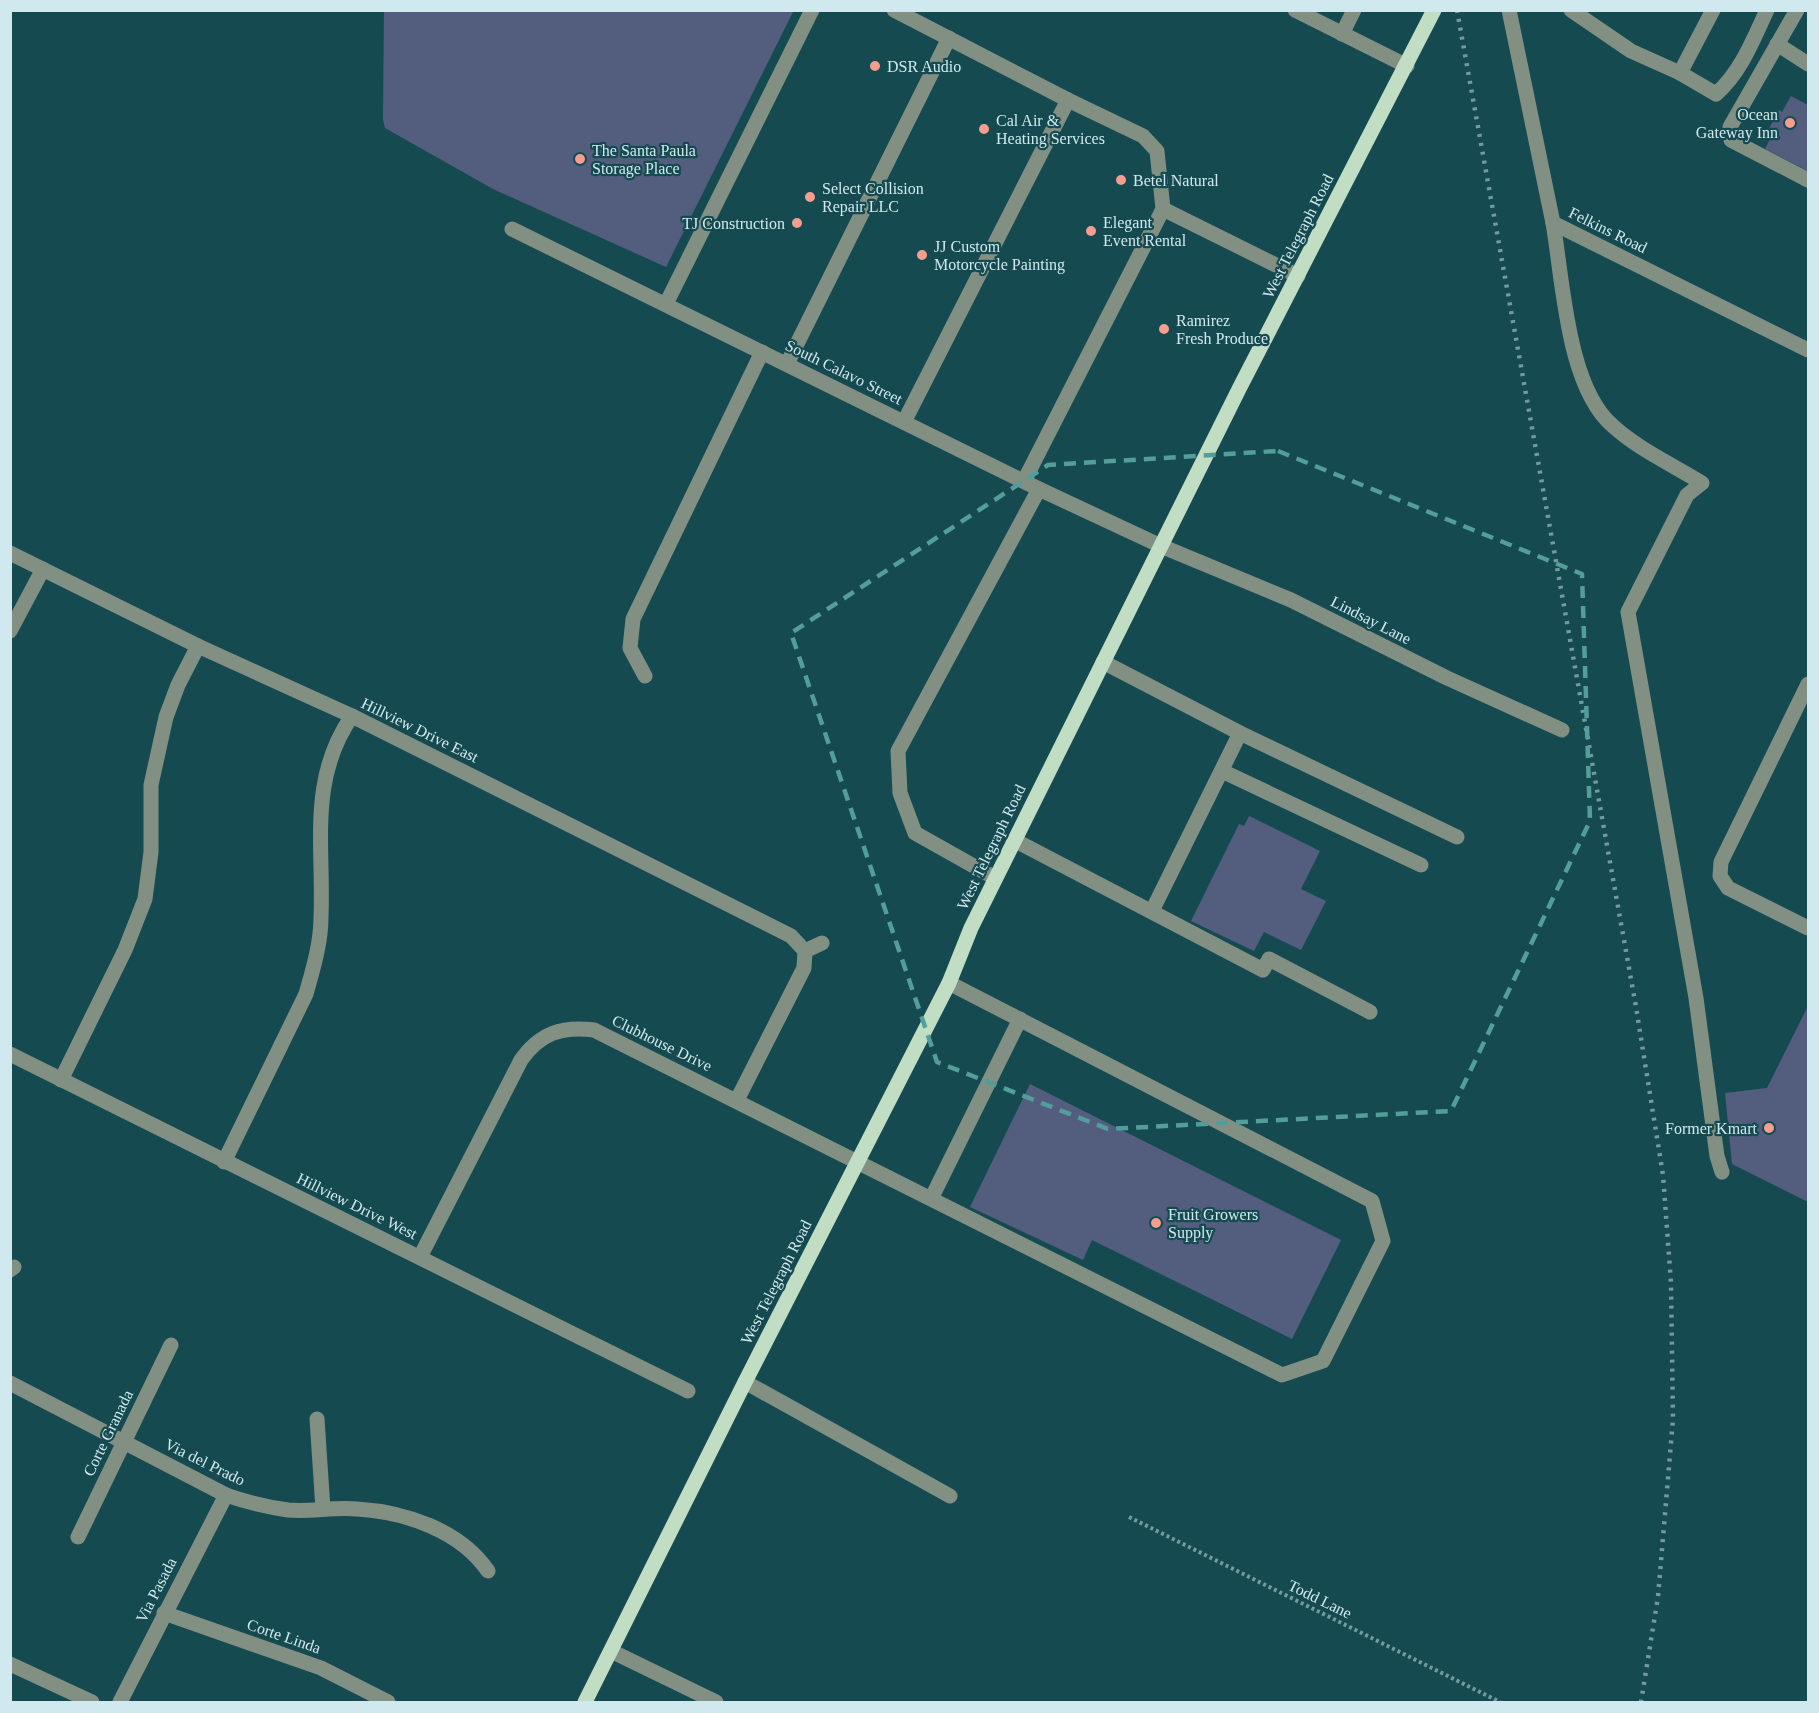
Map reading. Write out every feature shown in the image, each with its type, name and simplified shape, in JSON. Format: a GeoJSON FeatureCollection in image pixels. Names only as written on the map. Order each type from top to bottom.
{"type":"FeatureCollection","features":[{"type":"Feature","properties":{"kind":"main road","name":"West Telegraph Road"},"geometry":{"type":"LineString","coordinates":[[585,1702],[949,983],[971,927],[1161,546],[1434,10]]}},
{"type":"Feature","properties":{"kind":"street"},"geometry":{"type":"LineString","coordinates":[[666,304],[812,10]]}},
{"type":"Feature","properties":{"kind":"street"},"geometry":{"type":"LineString","coordinates":[[894,10],[1143,136],[1157,152],[1163,208],[1024,481]]}},
{"type":"Feature","properties":{"kind":"street"},"geometry":{"type":"LineString","coordinates":[[1295,10],[1407,66]]}},
{"type":"Feature","properties":{"kind":"street"},"geometry":{"type":"LineString","coordinates":[[1342,34],[1354,10]]}},
{"type":"Feature","properties":{"kind":"street","name":"Felkins Road"},"geometry":{"type":"LineString","coordinates":[[1509,10],[1553,223],[1809,350]]}},
{"type":"Feature","properties":{"kind":"street"},"geometry":{"type":"LineString","coordinates":[[1571,10],[1632,51],[1680,73],[1716,94],[1729,82],[1743,60],[1767,10]]}},
{"type":"Feature","properties":{"kind":"street"},"geometry":{"type":"LineString","coordinates":[[1680,73],[1713,10]]}},
{"type":"Feature","properties":{"kind":"street"},"geometry":{"type":"LineString","coordinates":[[1797,10],[1730,127],[1731,140],[1809,180]]}},
{"type":"Feature","properties":{"kind":"street"},"geometry":{"type":"LineString","coordinates":[[787,364],[949,38]]}},
{"type":"Feature","properties":{"kind":"street"},"geometry":{"type":"LineString","coordinates":[[1777,44],[1809,64]]}},
{"type":"Feature","properties":{"kind":"street"},"geometry":{"type":"LineString","coordinates":[[904,422],[1068,100]]}},
{"type":"Feature","properties":{"kind":"street"},"geometry":{"type":"LineString","coordinates":[[1163,208],[1298,276]]}},
{"type":"Feature","properties":{"kind":"street"},"geometry":{"type":"LineString","coordinates":[[1553,223],[1576,361],[1596,408],[1613,426],[1702,483],[1687,495],[1628,612],[1696,998],[1717,1156],[1722,1172]]}},
{"type":"Feature","properties":{"kind":"street","name":"South Calavo Street"},"geometry":{"type":"LineString","coordinates":[[512,229],[1039,489],[1161,546]]}},
{"type":"Feature","properties":{"kind":"street"},"geometry":{"type":"LineString","coordinates":[[645,676],[630,648],[633,619],[762,352]]}},
{"type":"Feature","properties":{"kind":"street"},"geometry":{"type":"LineString","coordinates":[[995,878],[915,832],[900,793],[898,751],[1039,489]]}},
{"type":"Feature","properties":{"kind":"street","name":"Lindsay Lane"},"geometry":{"type":"LineString","coordinates":[[1161,546],[1282,596],[1515,711],[1562,730]]}},
{"type":"Feature","properties":{"kind":"street","name":"Hillview Drive East"},"geometry":{"type":"LineString","coordinates":[[10,553],[198,646],[352,716],[770,925],[791,936],[805,951]]}},
{"type":"Feature","properties":{"kind":"street"},"geometry":{"type":"LineString","coordinates":[[10,631],[43,568]]}},
{"type":"Feature","properties":{"kind":"street"},"geometry":{"type":"LineString","coordinates":[[61,1080],[125,950],[145,899],[151,852],[151,785],[166,717],[178,685],[198,646]]}},
{"type":"Feature","properties":{"kind":"street"},"geometry":{"type":"LineString","coordinates":[[1103,662],[1240,733],[1457,837]]}},
{"type":"Feature","properties":{"kind":"street"},"geometry":{"type":"LineString","coordinates":[[1809,684],[1721,862],[1720,876],[1728,888],[1809,928]]}},
{"type":"Feature","properties":{"kind":"street"},"geometry":{"type":"LineString","coordinates":[[224,1162],[306,994],[312,974],[321,919],[322,784],[338,740],[352,716]]}},
{"type":"Feature","properties":{"kind":"street"},"geometry":{"type":"LineString","coordinates":[[1152,911],[1240,733]]}},
{"type":"Feature","properties":{"kind":"street"},"geometry":{"type":"LineString","coordinates":[[1222,771],[1421,865]]}},
{"type":"Feature","properties":{"kind":"street"},"geometry":{"type":"LineString","coordinates":[[1014,840],[1263,970],[1269,959],[1370,1012]]}},
{"type":"Feature","properties":{"kind":"street"},"geometry":{"type":"LineString","coordinates":[[737,1100],[801,976],[807,959],[805,951],[822,943]]}},
{"type":"Feature","properties":{"kind":"street","name":"Clubhouse Drive"},"geometry":{"type":"LineString","coordinates":[[420,1257],[521,1060],[534,1044],[552,1032],[575,1028],[594,1030],[932,1197],[1282,1375],[1323,1361],[1383,1241],[1372,1201],[949,983]]}},
{"type":"Feature","properties":{"kind":"street"},"geometry":{"type":"LineString","coordinates":[[932,1197],[1020,1019]]}},
{"type":"Feature","properties":{"kind":"street","name":"Hillview Drive West"},"geometry":{"type":"LineString","coordinates":[[10,1054],[688,1391]]}},
{"type":"Feature","properties":{"kind":"street","name":"Corte Granada"},"geometry":{"type":"LineString","coordinates":[[78,1537],[123,1440],[171,1346]]}},
{"type":"Feature","properties":{"kind":"street"},"geometry":{"type":"LineString","coordinates":[[745,1382],[950,1496]]}},
{"type":"Feature","properties":{"kind":"street","name":"Via del Prado"},"geometry":{"type":"LineString","coordinates":[[10,1383],[226,1495],[290,1510],[323,1509],[390,1513],[428,1525],[460,1540],[476,1554],[488,1571]]}},
{"type":"Feature","properties":{"kind":"street"},"geometry":{"type":"LineString","coordinates":[[317,1419],[323,1509]]}},
{"type":"Feature","properties":{"kind":"street","name":"Via Pasada"},"geometry":{"type":"LineString","coordinates":[[120,1702],[226,1495]]}},
{"type":"Feature","properties":{"kind":"street","name":"Corte Linda"},"geometry":{"type":"LineString","coordinates":[[164,1613],[321,1668],[388,1702]]}},
{"type":"Feature","properties":{"kind":"street"},"geometry":{"type":"LineString","coordinates":[[611,1651],[691,1697],[716,1702]]}},
{"type":"Feature","properties":{"kind":"street"},"geometry":{"type":"LineString","coordinates":[[10,1664],[92,1702]]}},
{"type":"Feature","properties":{"kind":"path","name":"Todd Lane"},"geometry":{"type":"LineString","coordinates":[[1129,1517],[1500,1702]]}},
{"type":"Feature","properties":{"kind":"highlighted area"},"geometry":{"type":"Polygon","coordinates":[[[1278,451],[1582,574],[1590,821],[1451,1111],[1108,1129],[937,1062],[791,633],[1048,465],[1278,451]]]}},
{"type":"Feature","properties":{"kind":"building","name":"The Santa Paula Storage Place"},"geometry":{"type":"Polygon","coordinates":[[[384,10],[794,10],[666,267],[493,189],[385,128],[383,120],[384,10]]]}},
{"type":"Feature","properties":{"kind":"building","name":"Ocean Gateway Inn"},"geometry":{"type":"Polygon","coordinates":[[[1791,96],[1808,105],[1808,171],[1765,149],[1771,137],[1766,134],[1779,110],[1782,112],[1791,96]]]}},
{"type":"Feature","properties":{"kind":"building"},"geometry":{"type":"Polygon","coordinates":[[[1249,816],[1320,851],[1301,889],[1326,901],[1301,950],[1264,932],[1254,951],[1191,921],[1239,824],[1244,826],[1249,816]]]}},
{"type":"Feature","properties":{"kind":"building","name":"Former Kmart"},"geometry":{"type":"Polygon","coordinates":[[[1808,1006],[1808,1202],[1732,1164],[1725,1093],[1767,1088],[1808,1006]]]}},
{"type":"Feature","properties":{"kind":"building","name":"Fruit Growers Supply"},"geometry":{"type":"Polygon","coordinates":[[[1030,1084],[1341,1240],[1292,1339],[1092,1240],[1083,1260],[970,1207],[1030,1084]]]}},
{"type":"Feature","properties":{"kind":"railway"},"geometry":{"type":"LineString","coordinates":[[1457,10],[1636,1007],[1663,1175],[1671,1283],[1673,1419],[1658,1597],[1641,1702]]}},
{"type":"Feature","properties":{"kind":"place","name":"DSR Audio"},"geometry":{"type":"Point","coordinates":[875,66]}},
{"type":"Feature","properties":{"kind":"place","name":"Ocean Gateway Inn"},"geometry":{"type":"Point","coordinates":[1790,123]}},
{"type":"Feature","properties":{"kind":"place","name":"Cal Air & Heating Services"},"geometry":{"type":"Point","coordinates":[984,129]}},
{"type":"Feature","properties":{"kind":"place","name":"The Santa Paula Storage Place"},"geometry":{"type":"Point","coordinates":[580,159]}},
{"type":"Feature","properties":{"kind":"place","name":"Betel Natural"},"geometry":{"type":"Point","coordinates":[1121,180]}},
{"type":"Feature","properties":{"kind":"place","name":"Select Collision Repair LLC"},"geometry":{"type":"Point","coordinates":[810,197]}},
{"type":"Feature","properties":{"kind":"place","name":"TJ Construction"},"geometry":{"type":"Point","coordinates":[797,223]}},
{"type":"Feature","properties":{"kind":"place","name":"Elegant Event Rental"},"geometry":{"type":"Point","coordinates":[1091,231]}},
{"type":"Feature","properties":{"kind":"place","name":"JJ Custom Motorcycle Painting"},"geometry":{"type":"Point","coordinates":[922,255]}},
{"type":"Feature","properties":{"kind":"place","name":"Ramirez Fresh Produce"},"geometry":{"type":"Point","coordinates":[1164,329]}},
{"type":"Feature","properties":{"kind":"place","name":"Former Kmart"},"geometry":{"type":"Point","coordinates":[1769,1128]}},
{"type":"Feature","properties":{"kind":"place","name":"Fruit Growers Supply"},"geometry":{"type":"Point","coordinates":[1156,1223]}}]}
